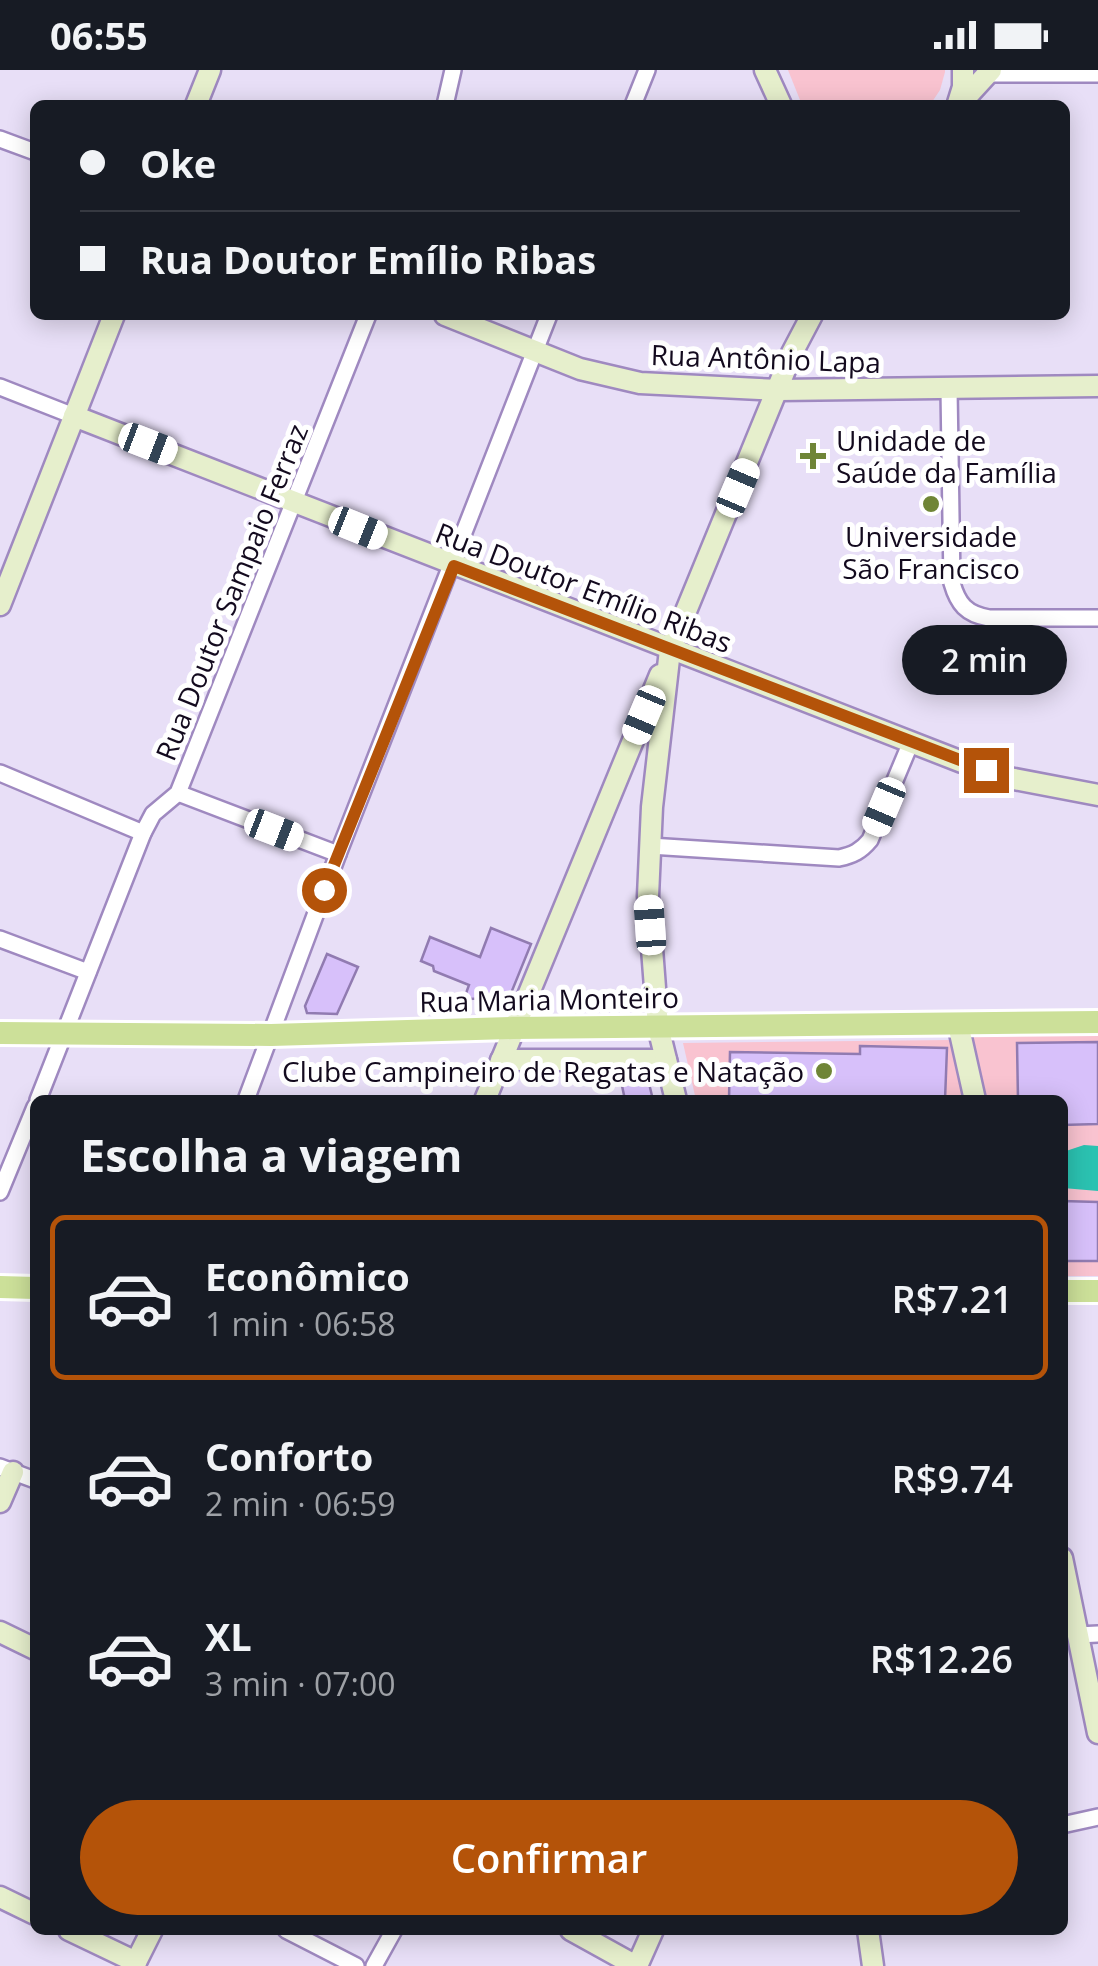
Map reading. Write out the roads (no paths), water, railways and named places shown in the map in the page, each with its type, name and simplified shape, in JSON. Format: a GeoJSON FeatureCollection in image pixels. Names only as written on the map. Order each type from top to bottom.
{"type":"FeatureCollection","features":[{"type":"Feature","properties":{"kind":"main road","name":"Rua Maria Monteiro"},"geometry":{"type":"LineString","coordinates":[[0,1033],[270,1035],[513,1028],[1098,1022]]}},
{"type":"Feature","properties":{"kind":"main road"},"geometry":{"type":"LineString","coordinates":[[0,1287],[30,1288]]}},
{"type":"Feature","properties":{"kind":"main road"},"geometry":{"type":"LineString","coordinates":[[1068,1291],[1098,1290]]}},
{"type":"Feature","properties":{"kind":"street"},"geometry":{"type":"LineString","coordinates":[[198,100],[210,70]]}},
{"type":"Feature","properties":{"kind":"street"},"geometry":{"type":"LineString","coordinates":[[446,100],[453,70]]}},
{"type":"Feature","properties":{"kind":"street"},"geometry":{"type":"LineString","coordinates":[[635,100],[647,70]]}},
{"type":"Feature","properties":{"kind":"street"},"geometry":{"type":"LineString","coordinates":[[764,70],[779,100]]}},
{"type":"Feature","properties":{"kind":"street"},"geometry":{"type":"LineString","coordinates":[[959,100],[963,70]]}},
{"type":"Feature","properties":{"kind":"street"},"geometry":{"type":"LineString","coordinates":[[963,100],[990,72],[1098,74]]}},
{"type":"Feature","properties":{"kind":"street"},"geometry":{"type":"LineString","coordinates":[[0,138],[30,150]]}},
{"type":"Feature","properties":{"kind":"street"},"geometry":{"type":"LineString","coordinates":[[0,605],[112,320]]}},
{"type":"Feature","properties":{"kind":"street","name":"Rua Doutor Sampaio Ferraz"},"geometry":{"type":"LineString","coordinates":[[39,1095],[143,833],[153,814],[178,793],[366,320]]}},
{"type":"Feature","properties":{"kind":"street","name":"Rua Antônio Lapa"},"geometry":{"type":"LineString","coordinates":[[457,320],[607,377],[693,387],[780,390],[1098,386]]}},
{"type":"Feature","properties":{"kind":"street"},"geometry":{"type":"LineString","coordinates":[[248,1095],[547,320]]}},
{"type":"Feature","properties":{"kind":"street"},"geometry":{"type":"LineString","coordinates":[[487,1095],[780,390],[799,320]]}},
{"type":"Feature","properties":{"kind":"street"},"geometry":{"type":"LineString","coordinates":[[792,353],[809,320]]}},
{"type":"Feature","properties":{"kind":"street","name":"Rua Doutor Emílio Ribas"},"geometry":{"type":"LineString","coordinates":[[0,388],[911,742],[1009,778],[1098,795]]}},
{"type":"Feature","properties":{"kind":"street"},"geometry":{"type":"LineString","coordinates":[[949,389],[952,582],[957,600],[974,615],[989,618],[1098,618]]}},
{"type":"Feature","properties":{"kind":"street"},"geometry":{"type":"LineString","coordinates":[[670,650],[654,788],[648,896],[658,1027],[675,1095]]}},
{"type":"Feature","properties":{"kind":"street"},"geometry":{"type":"LineString","coordinates":[[650,846],[851,856],[870,840],[911,742]]}},
{"type":"Feature","properties":{"kind":"street"},"geometry":{"type":"LineString","coordinates":[[0,773],[143,833]]}},
{"type":"Feature","properties":{"kind":"street"},"geometry":{"type":"LineString","coordinates":[[616,779],[640,773],[654,788]]}},
{"type":"Feature","properties":{"kind":"street"},"geometry":{"type":"LineString","coordinates":[[178,793],[338,854]]}},
{"type":"Feature","properties":{"kind":"street"},"geometry":{"type":"LineString","coordinates":[[0,938],[88,972]]}},
{"type":"Feature","properties":{"kind":"street"},"geometry":{"type":"LineString","coordinates":[[958,1024],[974,1095]]}},
{"type":"Feature","properties":{"kind":"street"},"geometry":{"type":"LineString","coordinates":[[501,1060],[666,1060]]}},
{"type":"Feature","properties":{"kind":"street","name":"Rua Doutor Sampaio Ferraz"},"geometry":{"type":"LineString","coordinates":[[0,1192],[30,1118]]}},
{"type":"Feature","properties":{"kind":"street"},"geometry":{"type":"LineString","coordinates":[[0,1502],[7,1469]]}},
{"type":"Feature","properties":{"kind":"street"},"geometry":{"type":"LineString","coordinates":[[1068,1576],[1088,1635],[1098,1733]]}},
{"type":"Feature","properties":{"kind":"street"},"geometry":{"type":"LineString","coordinates":[[0,1632],[30,1647]]}},
{"type":"Feature","properties":{"kind":"street"},"geometry":{"type":"LineString","coordinates":[[1068,1824],[1098,1817]]}},
{"type":"Feature","properties":{"kind":"street"},"geometry":{"type":"LineString","coordinates":[[0,1897],[30,1912]]}},
{"type":"Feature","properties":{"kind":"street"},"geometry":{"type":"LineString","coordinates":[[79,1935],[135,1964],[150,1935]]}},
{"type":"Feature","properties":{"kind":"street"},"geometry":{"type":"LineString","coordinates":[[296,1935],[356,1966]]}},
{"type":"Feature","properties":{"kind":"street"},"geometry":{"type":"LineString","coordinates":[[374,1966],[391,1935]]}},
{"type":"Feature","properties":{"kind":"street"},"geometry":{"type":"LineString","coordinates":[[580,1935],[636,1966],[652,1935]]}},
{"type":"Feature","properties":{"kind":"street"},"geometry":{"type":"LineString","coordinates":[[869,1935],[874,1966]]}},
{"type":"Feature","properties":{"kind":"place","name":"Unidade de Saúde da Família"},"geometry":{"type":"Point","coordinates":[813,456]}},
{"type":"Feature","properties":{"kind":"place","name":"Universidade São Francisco"},"geometry":{"type":"Point","coordinates":[931,504]}},
{"type":"Feature","properties":{"kind":"place","name":"Clube Campineiro de Regatas e Natação"},"geometry":{"type":"Point","coordinates":[824,1071]}}]}
